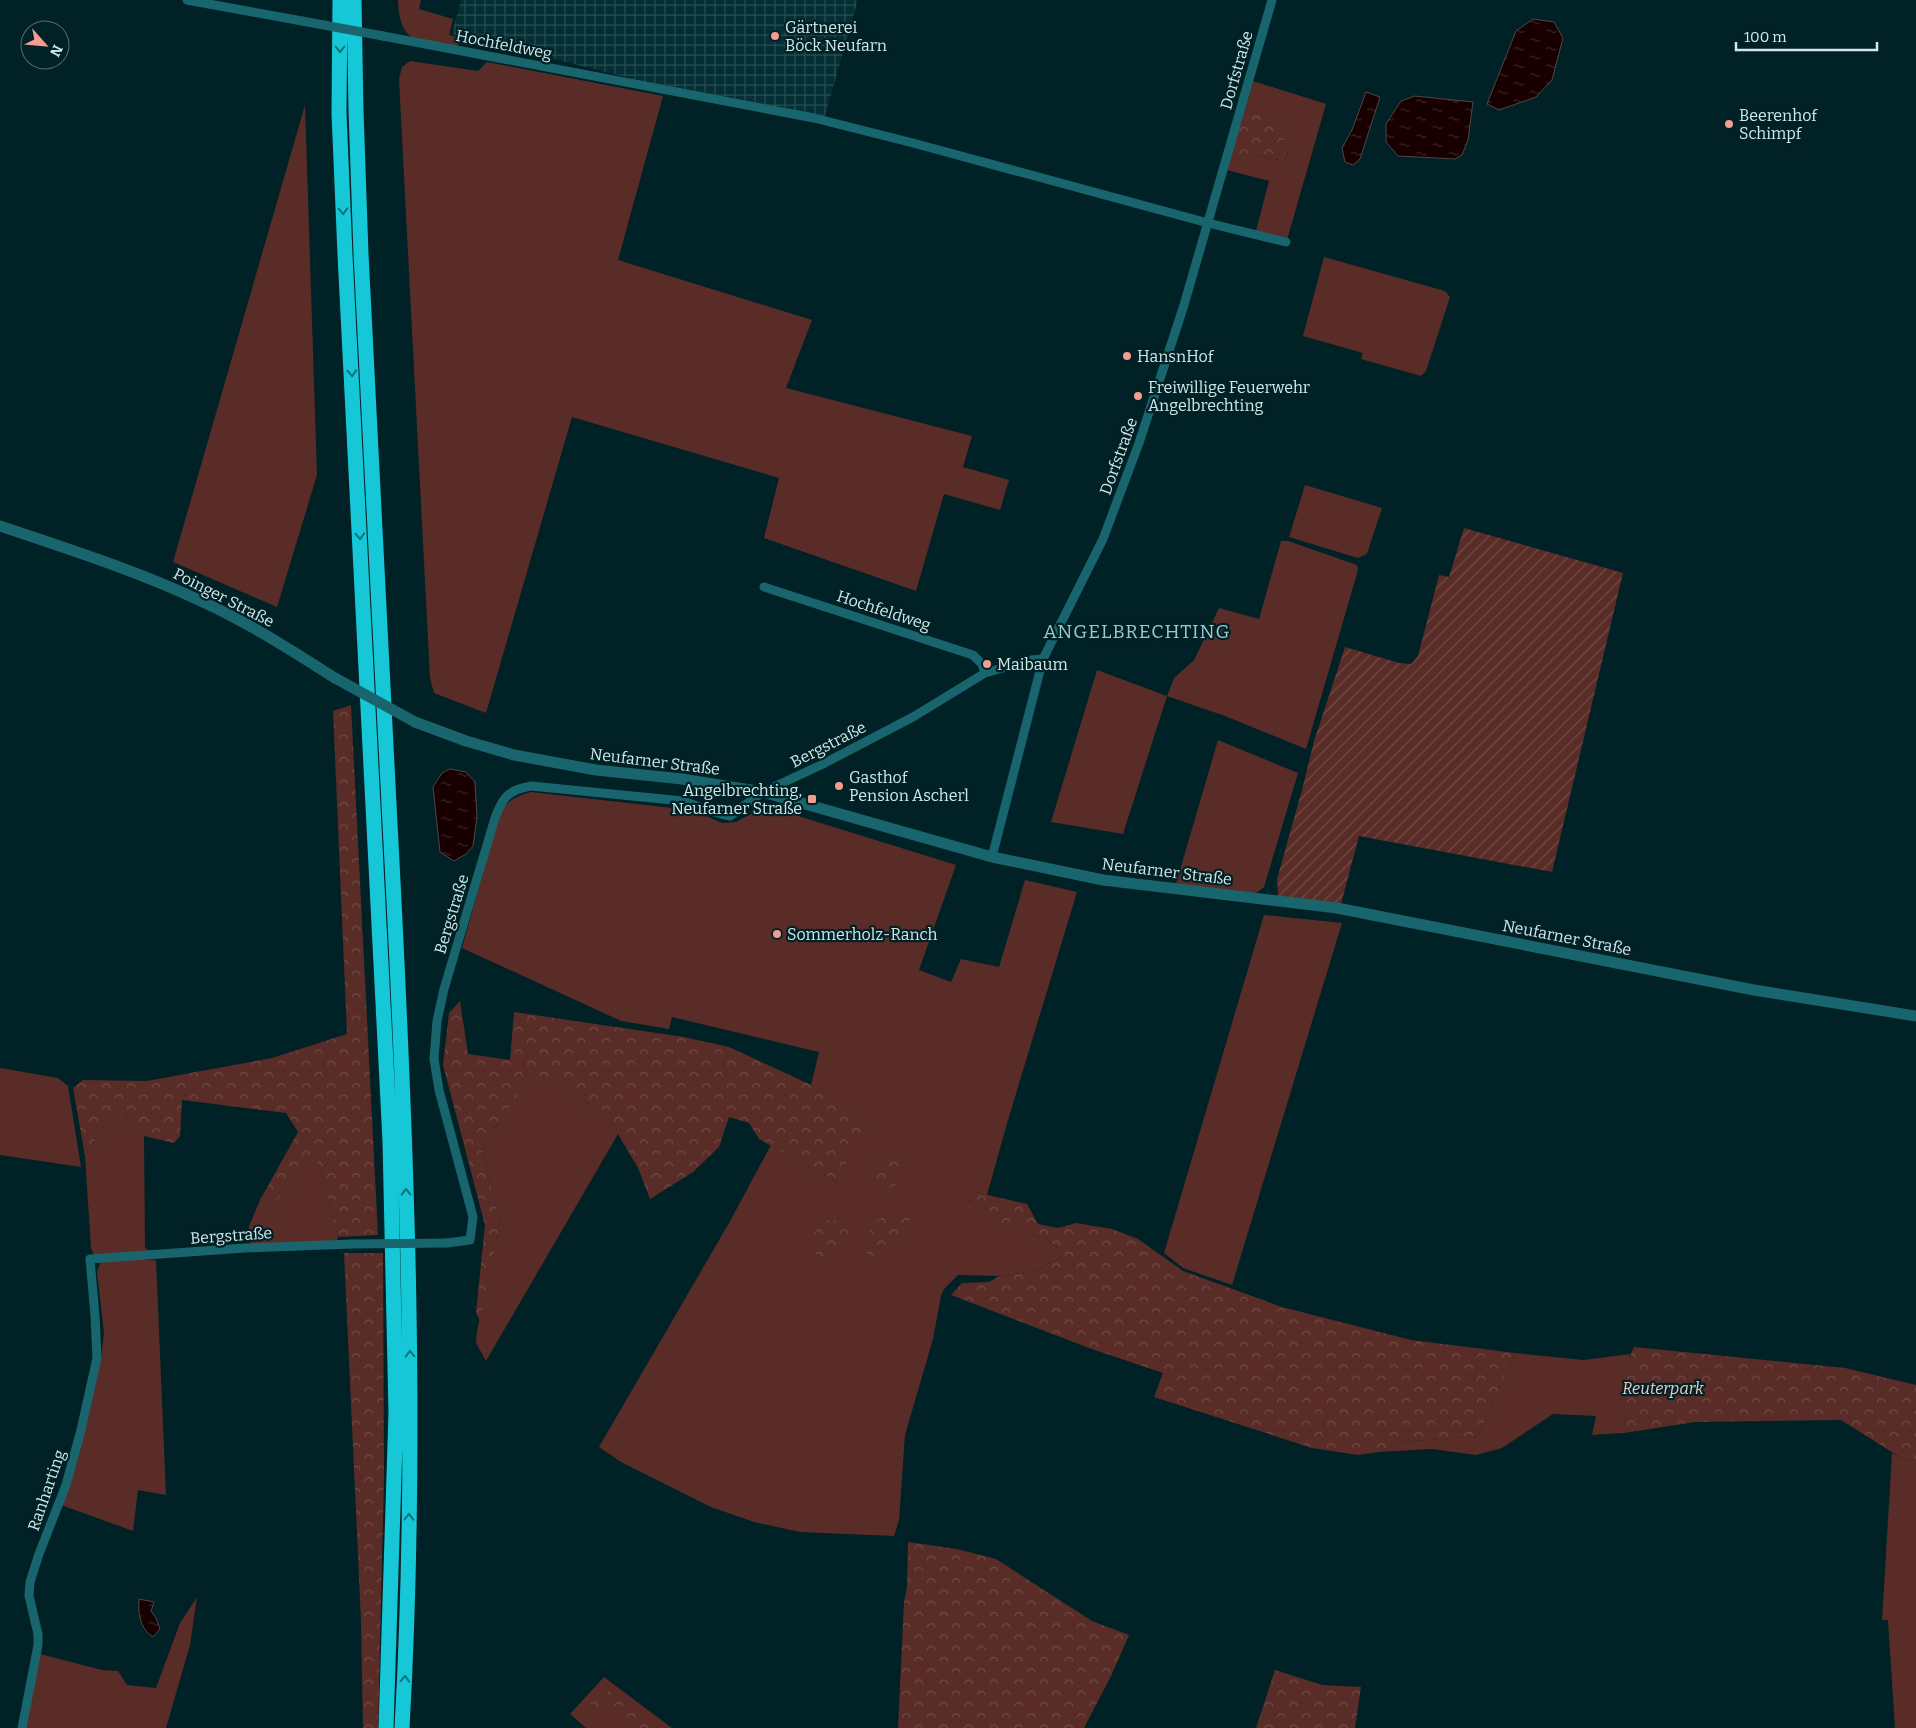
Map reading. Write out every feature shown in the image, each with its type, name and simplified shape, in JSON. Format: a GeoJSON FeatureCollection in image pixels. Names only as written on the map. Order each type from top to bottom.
{"type":"FeatureCollection","features":[{"type":"Feature","properties":{"kind":"highway"},"geometry":{"type":"LineString","coordinates":[[340,0],[339,114],[343,218],[390,1140],[394,1277],[396,1413],[386,1728]]}},
{"type":"Feature","properties":{"kind":"highway"},"geometry":{"type":"LineString","coordinates":[[354,0],[361,264],[405,1140],[411,1414],[402,1728]]}},
{"type":"Feature","properties":{"kind":"street","name":"Hochfeldweg"},"geometry":{"type":"LineString","coordinates":[[187,0],[814,118],[1286,242]]}},
{"type":"Feature","properties":{"kind":"street","name":"Dorfstraße"},"geometry":{"type":"LineString","coordinates":[[992,857],[1043,659],[1103,539],[1124,486],[1173,342],[1272,0]]}},
{"type":"Feature","properties":{"kind":"street","name":"Poinger Straße"},"geometry":{"type":"LineString","coordinates":[[0,526],[154,581],[204,602],[249,625],[335,678],[418,723]]}},
{"type":"Feature","properties":{"kind":"street","name":"Hochfeldweg"},"geometry":{"type":"LineString","coordinates":[[764,587],[973,654],[982,664],[985,673]]}},
{"type":"Feature","properties":{"kind":"street","name":"Bergstraße"},"geometry":{"type":"LineString","coordinates":[[90,1259],[245,1248],[447,1243],[470,1240],[473,1217],[439,1090],[434,1059],[437,1021],[444,989],[495,818],[504,798],[518,789],[531,786],[683,801],[702,806],[717,814],[730,816],[763,792],[913,717],[985,673],[1031,660],[1043,659]]}},
{"type":"Feature","properties":{"kind":"street","name":"Neufarner Straße"},"geometry":{"type":"LineString","coordinates":[[418,723],[466,741],[514,755],[561,765],[682,779],[763,792],[992,857],[1103,880],[1337,908],[1754,990],[1916,1016]]}},
{"type":"Feature","properties":{"kind":"street","name":"Ranharting"},"geometry":{"type":"LineString","coordinates":[[22,1728],[38,1645],[38,1634],[30,1596],[30,1582],[66,1485],[81,1430],[97,1358],[90,1259]]}},
{"type":"Feature","properties":{"kind":"shaded area"},"geometry":{"type":"Polygon","coordinates":[[[461,0],[858,0],[825,116],[638,80],[452,34],[461,0]]]}},
{"type":"Feature","properties":{"kind":"green space"},"geometry":{"type":"Polygon","coordinates":[[[398,0],[421,0],[419,9],[453,19],[449,35],[461,38],[457,47],[422,41],[408,34],[403,26],[398,0]]]}},
{"type":"Feature","properties":{"kind":"green space"},"geometry":{"type":"Polygon","coordinates":[[[410,61],[478,71],[487,62],[663,96],[618,260],[812,320],[786,388],[972,436],[963,467],[1009,480],[1000,510],[944,494],[916,591],[764,538],[779,478],[572,417],[486,713],[434,693],[430,678],[399,79],[402,67],[410,61]]]}},
{"type":"Feature","properties":{"kind":"green space"},"geometry":{"type":"Polygon","coordinates":[[[1253,81],[1326,104],[1287,240],[1256,231],[1269,181],[1227,170],[1229,161],[1244,154],[1285,161],[1288,152],[1282,148],[1288,122],[1245,110],[1253,81]]]}},
{"type":"Feature","properties":{"kind":"green space"},"geometry":{"type":"Polygon","coordinates":[[[305,105],[317,475],[277,607],[173,562],[305,105]]]}},
{"type":"Feature","properties":{"kind":"green space"},"geometry":{"type":"Polygon","coordinates":[[[1245,110],[1289,122],[1282,148],[1288,151],[1285,161],[1244,154],[1229,161],[1245,110]]]}},
{"type":"Feature","properties":{"kind":"green space"},"geometry":{"type":"Polygon","coordinates":[[[1324,257],[1445,291],[1450,297],[1426,371],[1421,376],[1361,359],[1363,353],[1303,336],[1324,257]]]}},
{"type":"Feature","properties":{"kind":"green space"},"geometry":{"type":"Polygon","coordinates":[[[1305,485],[1382,508],[1367,554],[1358,558],[1289,537],[1305,485]]]}},
{"type":"Feature","properties":{"kind":"green space"},"geometry":{"type":"Polygon","coordinates":[[[1464,528],[1623,573],[1552,872],[1359,836],[1341,904],[1278,897],[1277,879],[1314,741],[1345,647],[1399,663],[1411,664],[1418,656],[1439,575],[1449,577],[1464,528]]]}},
{"type":"Feature","properties":{"kind":"green space"},"geometry":{"type":"Polygon","coordinates":[[[1281,541],[1288,541],[1357,565],[1358,570],[1306,749],[1225,716],[1167,696],[1174,678],[1194,660],[1219,608],[1259,619],[1281,541]]]}},
{"type":"Feature","properties":{"kind":"green space"},"geometry":{"type":"Polygon","coordinates":[[[1097,670],[1167,696],[1123,834],[1051,822],[1097,670]]]}},
{"type":"Feature","properties":{"kind":"green space"},"geometry":{"type":"Polygon","coordinates":[[[351,705],[378,1235],[338,1237],[314,1149],[273,1206],[260,1200],[298,1132],[286,1113],[182,1100],[180,1136],[174,1143],[144,1136],[118,1116],[103,1128],[85,1156],[73,1088],[83,1080],[147,1081],[272,1058],[347,1034],[333,711],[351,705]]]}},
{"type":"Feature","properties":{"kind":"green space"},"geometry":{"type":"Polygon","coordinates":[[[1218,740],[1298,773],[1264,887],[1254,895],[1175,887],[1218,740]]]}},
{"type":"Feature","properties":{"kind":"green space"},"geometry":{"type":"Polygon","coordinates":[[[531,792],[681,809],[702,814],[722,823],[736,822],[766,806],[956,865],[919,970],[951,982],[961,959],[999,967],[1025,880],[1077,892],[987,1195],[971,1191],[1000,1223],[1047,1239],[1065,1255],[1035,1271],[999,1276],[958,1275],[944,1289],[933,1339],[905,1435],[899,1520],[894,1536],[800,1532],[754,1522],[711,1507],[621,1462],[599,1447],[729,1223],[771,1145],[838,1182],[820,1089],[811,1085],[819,1052],[672,1017],[669,1029],[621,1021],[462,948],[500,812],[513,799],[531,792]]]}},
{"type":"Feature","properties":{"kind":"green space"},"geometry":{"type":"Polygon","coordinates":[[[1264,915],[1342,923],[1232,1285],[1183,1268],[1164,1253],[1264,915]]]}},
{"type":"Feature","properties":{"kind":"green space"},"geometry":{"type":"Polygon","coordinates":[[[460,1001],[468,1054],[510,1060],[514,1012],[684,1037],[729,1047],[820,1089],[866,1118],[838,1182],[759,1139],[749,1123],[729,1117],[719,1147],[693,1172],[650,1199],[638,1168],[609,1119],[566,1086],[533,1073],[482,1147],[500,1223],[480,1321],[476,1312],[485,1225],[443,1065],[449,1013],[460,1001]]]}},
{"type":"Feature","properties":{"kind":"green space"},"geometry":{"type":"Polygon","coordinates":[[[0,1068],[58,1078],[68,1086],[81,1167],[0,1155],[0,1068]]]}},
{"type":"Feature","properties":{"kind":"green space"},"geometry":{"type":"Polygon","coordinates":[[[533,1072],[566,1086],[609,1119],[618,1134],[486,1361],[476,1343],[477,1331],[500,1223],[482,1147],[533,1072]]]}},
{"type":"Feature","properties":{"kind":"green space"},"geometry":{"type":"Polygon","coordinates":[[[118,1116],[144,1136],[145,1248],[151,1251],[94,1255],[91,1248],[85,1156],[103,1128],[118,1116]]]}},
{"type":"Feature","properties":{"kind":"green space"},"geometry":{"type":"Polygon","coordinates":[[[314,1148],[338,1237],[337,1242],[254,1246],[247,1239],[249,1226],[260,1200],[273,1206],[314,1148]]]}},
{"type":"Feature","properties":{"kind":"green space"},"geometry":{"type":"Polygon","coordinates":[[[886,1158],[894,1159],[903,1171],[896,1185],[890,1188],[881,1186],[876,1176],[869,1169],[878,1161],[886,1158]]]}},
{"type":"Feature","properties":{"kind":"green space"},"geometry":{"type":"Polygon","coordinates":[[[971,1191],[1027,1204],[1038,1224],[1058,1228],[1076,1223],[1112,1229],[1138,1239],[1183,1271],[1282,1307],[1411,1340],[1515,1353],[1478,1436],[1401,1442],[1379,1452],[1358,1455],[1312,1448],[1154,1397],[1163,1373],[1089,1348],[951,1295],[962,1283],[989,1282],[999,1276],[1035,1271],[1065,1255],[1047,1239],[1000,1223],[967,1206],[971,1191]]]}},
{"type":"Feature","properties":{"kind":"green space"},"geometry":{"type":"Polygon","coordinates":[[[904,1209],[911,1217],[900,1234],[873,1256],[867,1253],[861,1244],[878,1220],[889,1213],[904,1209]]]}},
{"type":"Feature","properties":{"kind":"green space"},"geometry":{"type":"Polygon","coordinates":[[[827,1220],[854,1226],[851,1241],[833,1259],[818,1257],[813,1250],[814,1233],[827,1220]]]}},
{"type":"Feature","properties":{"kind":"green space"},"geometry":{"type":"Polygon","coordinates":[[[344,1253],[383,1253],[384,1478],[378,1728],[363,1728],[361,1620],[344,1253]]]}},
{"type":"Feature","properties":{"kind":"green space"},"geometry":{"type":"Polygon","coordinates":[[[119,1258],[156,1260],[166,1495],[138,1490],[133,1531],[61,1505],[101,1359],[104,1333],[97,1272],[101,1261],[119,1258]]]}},
{"type":"Feature","properties":{"kind":"green space","name":"Reuterpark"},"geometry":{"type":"Polygon","coordinates":[[[1634,1347],[1845,1368],[1916,1385],[1916,1460],[1903,1459],[1841,1420],[1695,1422],[1624,1433],[1625,1378],[1634,1347]]]}},
{"type":"Feature","properties":{"kind":"green space"},"geometry":{"type":"Polygon","coordinates":[[[1515,1353],[1584,1360],[1630,1354],[1625,1384],[1624,1433],[1592,1435],[1596,1416],[1553,1414],[1502,1448],[1476,1455],[1432,1449],[1379,1452],[1401,1442],[1478,1436],[1515,1353]]]}},
{"type":"Feature","properties":{"kind":"green space"},"geometry":{"type":"Polygon","coordinates":[[[1892,1453],[1903,1459],[1916,1460],[1916,1728],[1895,1728],[1888,1620],[1882,1620],[1892,1453]]]}},
{"type":"Feature","properties":{"kind":"green space"},"geometry":{"type":"Polygon","coordinates":[[[908,1542],[957,1549],[996,1559],[1092,1621],[1129,1635],[1111,1676],[1084,1728],[898,1728],[908,1542]]]}},
{"type":"Feature","properties":{"kind":"green space"},"geometry":{"type":"Polygon","coordinates":[[[197,1597],[190,1645],[166,1728],[25,1728],[40,1654],[102,1670],[118,1671],[127,1685],[156,1688],[180,1623],[197,1597]]]}},
{"type":"Feature","properties":{"kind":"green space"},"geometry":{"type":"Polygon","coordinates":[[[1275,1670],[1322,1685],[1361,1687],[1355,1728],[1256,1728],[1275,1670]]]}},
{"type":"Feature","properties":{"kind":"green space"},"geometry":{"type":"Polygon","coordinates":[[[604,1677],[672,1728],[586,1728],[570,1714],[604,1677]]]}},
{"type":"Feature","properties":{"kind":"green space"},"geometry":{"type":"Polygon","coordinates":[[[609,1691],[655,1728],[635,1728],[612,1709],[596,1711],[590,1703],[609,1691]]]}},
{"type":"Feature","properties":{"kind":"water"},"geometry":{"type":"Polygon","coordinates":[[[1533,19],[1554,22],[1563,38],[1552,80],[1536,97],[1499,110],[1487,104],[1516,31],[1533,19]]]}},
{"type":"Feature","properties":{"kind":"water"},"geometry":{"type":"Polygon","coordinates":[[[1366,92],[1380,97],[1360,159],[1353,165],[1345,162],[1342,148],[1352,130],[1366,92]]]}},
{"type":"Feature","properties":{"kind":"water"},"geometry":{"type":"Polygon","coordinates":[[[1415,96],[1473,102],[1468,140],[1462,155],[1455,159],[1398,156],[1386,142],[1386,124],[1401,101],[1415,96]]]}},
{"type":"Feature","properties":{"kind":"water"},"geometry":{"type":"Polygon","coordinates":[[[450,769],[466,772],[475,782],[477,817],[473,846],[466,854],[454,861],[440,852],[433,787],[442,773],[450,769]]]}},
{"type":"Feature","properties":{"kind":"water"},"geometry":{"type":"Polygon","coordinates":[[[139,1599],[154,1602],[151,1611],[160,1629],[153,1637],[145,1630],[141,1620],[139,1599]]]}},
{"type":"Feature","properties":{"kind":"place","name":"Gärtnerei Böck Neufarn"},"geometry":{"type":"Point","coordinates":[775,36]}},
{"type":"Feature","properties":{"kind":"place","name":"Beerenhof Schimpf"},"geometry":{"type":"Point","coordinates":[1729,124]}},
{"type":"Feature","properties":{"kind":"place","name":"HansnHof"},"geometry":{"type":"Point","coordinates":[1127,356]}},
{"type":"Feature","properties":{"kind":"place","name":"Freiwillige Feuerwehr Angelbrechting"},"geometry":{"type":"Point","coordinates":[1138,396]}},
{"type":"Feature","properties":{"kind":"place","name":"Maibaum"},"geometry":{"type":"Point","coordinates":[987,664]}},
{"type":"Feature","properties":{"kind":"place","name":"Gasthof Pension Ascherl"},"geometry":{"type":"Point","coordinates":[839,786]}},
{"type":"Feature","properties":{"kind":"place","name":"Angelbrechting, Neufarner Straße"},"geometry":{"type":"Point","coordinates":[812,799]}},
{"type":"Feature","properties":{"kind":"place","name":"Sommerholz-Ranch"},"geometry":{"type":"Point","coordinates":[777,934]}},
{"type":"Feature","properties":{"kind":"district","name":"ANGELBRECHTING"},"geometry":{"type":"Point","coordinates":[1137,631]}}]}
